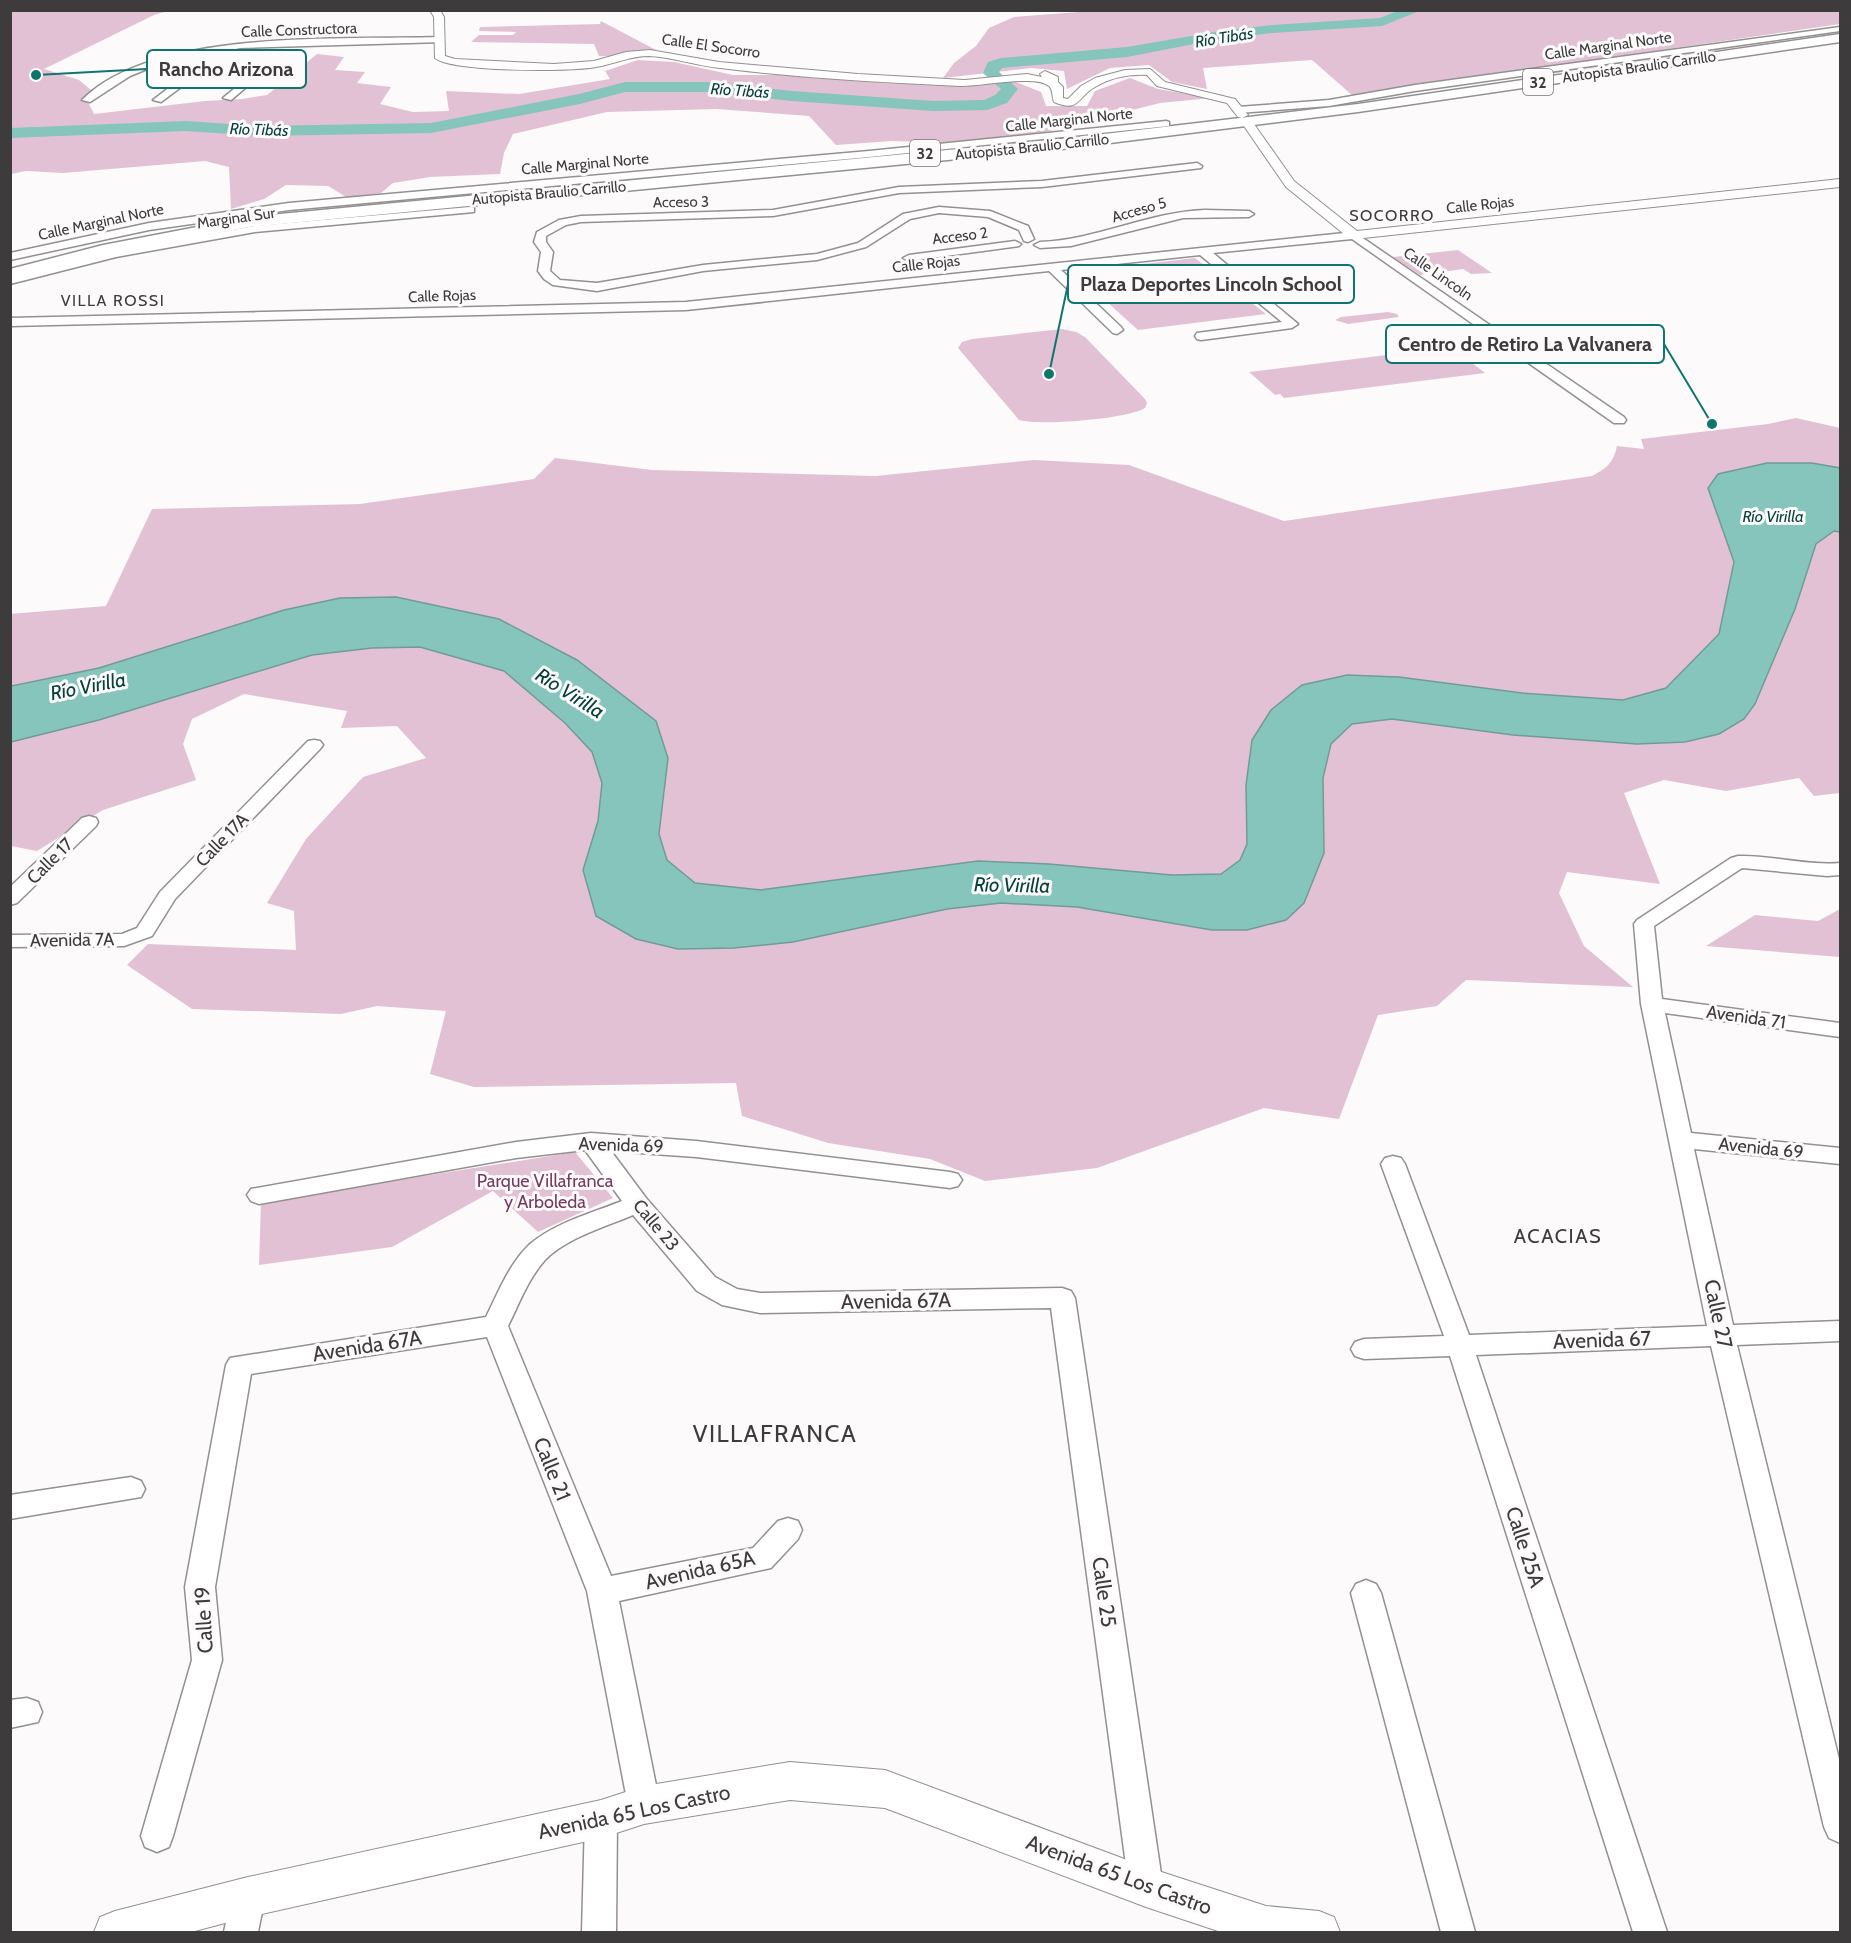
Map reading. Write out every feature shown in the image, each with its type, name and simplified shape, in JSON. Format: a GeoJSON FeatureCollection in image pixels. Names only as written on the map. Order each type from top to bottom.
{"type":"FeatureCollection","features":[{"type":"Feature","properties":{"kind":"highway","name":"Autopista Braulio Carrillo"},"geometry":{"type":"LineString","coordinates":[[10,275],[54,262],[152,240],[294,217],[948,157],[1351,105],[1840,36]]}},
{"type":"Feature","properties":{"kind":"highway"},"geometry":{"type":"LineString","coordinates":[[1162,128],[1240,113]]}},
{"type":"Feature","properties":{"kind":"highway"},"geometry":{"type":"LineString","coordinates":[[1162,128],[1253,130]]}},
{"type":"Feature","properties":{"kind":"highway","name":"Autopista Braulio Carrillo"},"geometry":{"type":"LineString","coordinates":[[10,266],[146,234],[278,213],[870,159],[1162,128]]}},
{"type":"Feature","properties":{"kind":"street","name":"Calle El Socorro"},"geometry":{"type":"LineString","coordinates":[[435,10],[439,17],[436,32],[440,58],[455,62],[580,66],[606,62],[626,55],[650,53],[719,65],[858,77],[956,82],[1012,76],[1032,77],[1052,82],[1057,87],[1058,100],[1068,103],[1075,100],[1085,88],[1098,82],[1129,71],[1144,71],[1153,73],[1157,81],[1167,86],[1231,101],[1240,113]]}},
{"type":"Feature","properties":{"kind":"street","name":"Calle Marginal Norte"},"geometry":{"type":"LineString","coordinates":[[1240,113],[1329,103],[1415,88],[1840,29]]}},
{"type":"Feature","properties":{"kind":"street","name":"Calle Constructora"},"geometry":{"type":"LineString","coordinates":[[160,61],[240,45],[436,32]]}},
{"type":"Feature","properties":{"kind":"street"},"geometry":{"type":"LineString","coordinates":[[87,100],[119,78],[160,61],[293,61]]}},
{"type":"Feature","properties":{"kind":"street"},"geometry":{"type":"LineString","coordinates":[[158,100],[210,61]]}},
{"type":"Feature","properties":{"kind":"street"},"geometry":{"type":"LineString","coordinates":[[228,98],[272,61]]}},
{"type":"Feature","properties":{"kind":"street","name":"Calle Marginal Norte"},"geometry":{"type":"LineString","coordinates":[[10,257],[111,233],[236,214],[416,194],[1162,128]]}},
{"type":"Feature","properties":{"kind":"street","name":"Calle Lincoln"},"geometry":{"type":"LineString","coordinates":[[1253,130],[1290,184],[1354,235],[1619,420]]}},
{"type":"Feature","properties":{"kind":"street","name":"Acceso 3"},"geometry":{"type":"LineString","coordinates":[[1040,245],[1039,241],[1028,239],[1024,228],[997,216],[972,211],[939,210],[907,216],[862,245],[817,257],[703,267],[597,287],[557,283],[548,277],[544,271],[547,252],[540,242],[541,234],[563,222],[580,219],[773,213],[913,189],[1042,184],[1197,166]]}},
{"type":"Feature","properties":{"kind":"street","name":"Calle Rojas"},"geometry":{"type":"LineString","coordinates":[[10,322],[686,306],[1840,183]]}},
{"type":"Feature","properties":{"kind":"street"},"geometry":{"type":"LineString","coordinates":[[913,189],[939,210]]}},
{"type":"Feature","properties":{"kind":"street","name":"Marginal Sur"},"geometry":{"type":"LineString","coordinates":[[10,281],[116,254],[255,230],[470,210]]}},
{"type":"Feature","properties":{"kind":"street","name":"Acceso 5"},"geometry":{"type":"LineString","coordinates":[[1015,244],[1027,248],[1040,245],[1070,245],[1178,215],[1249,214]]}},
{"type":"Feature","properties":{"kind":"street"},"geometry":{"type":"LineString","coordinates":[[1015,244],[1028,239]]}},
{"type":"Feature","properties":{"kind":"street","name":"Acceso 2"},"geometry":{"type":"LineString","coordinates":[[909,258],[969,250],[982,254],[1015,244]]}},
{"type":"Feature","properties":{"kind":"street"},"geometry":{"type":"LineString","coordinates":[[1201,336],[1292,324],[1204,252]]}},
{"type":"Feature","properties":{"kind":"street"},"geometry":{"type":"LineString","coordinates":[[984,274],[975,263],[982,254],[1005,258],[1018,271]]}},
{"type":"Feature","properties":{"kind":"street"},"geometry":{"type":"LineString","coordinates":[[1052,267],[1117,330]]}},
{"type":"Feature","properties":{"kind":"street","name":"Calle 17A"},"geometry":{"type":"LineString","coordinates":[[134,937],[145,932],[167,896],[314,745]]}},
{"type":"Feature","properties":{"kind":"street","name":"Calle 17"},"geometry":{"type":"LineString","coordinates":[[10,899],[89,822]]}},
{"type":"Feature","properties":{"kind":"street","name":"Calle 27"},"geometry":{"type":"LineString","coordinates":[[1840,869],[1811,872],[1756,860],[1738,862],[1644,924],[1652,1004],[1722,1336],[1840,1827]]}},
{"type":"Feature","properties":{"kind":"street","name":"Avenida 7A"},"geometry":{"type":"LineString","coordinates":[[10,941],[124,940],[134,937]]}},
{"type":"Feature","properties":{"kind":"street","name":"Avenida 71"},"geometry":{"type":"LineString","coordinates":[[1652,1004],[1840,1030]]}},
{"type":"Feature","properties":{"kind":"street","name":"Avenida 69"},"geometry":{"type":"LineString","coordinates":[[1682,1140],[1840,1156]]}},
{"type":"Feature","properties":{"kind":"street","name":"Avenida 69"},"geometry":{"type":"LineString","coordinates":[[259,1195],[516,1150],[591,1141],[696,1149],[950,1180]]}},
{"type":"Feature","properties":{"kind":"street","name":"Calle 23"},"geometry":{"type":"LineString","coordinates":[[591,1141],[637,1204],[706,1284],[731,1298]]}},
{"type":"Feature","properties":{"kind":"street","name":"Calle 25A"},"geometry":{"type":"LineString","coordinates":[[1393,1164],[1460,1345],[1650,1932]]}},
{"type":"Feature","properties":{"kind":"street"},"geometry":{"type":"LineString","coordinates":[[495,1326],[516,1283],[538,1252],[575,1231],[637,1204]]}},
{"type":"Feature","properties":{"kind":"street","name":"Avenida 67A"},"geometry":{"type":"LineString","coordinates":[[731,1298],[760,1303],[1062,1298]]}},
{"type":"Feature","properties":{"kind":"street","name":"Calle 25"},"geometry":{"type":"LineString","coordinates":[[1062,1298],[1146,1887]]}},
{"type":"Feature","properties":{"kind":"street","name":"Avenida 67A"},"geometry":{"type":"LineString","coordinates":[[239,1365],[495,1326]]}},
{"type":"Feature","properties":{"kind":"street","name":"Calle 21"},"geometry":{"type":"LineString","coordinates":[[495,1326],[602,1591],[644,1805]]}},
{"type":"Feature","properties":{"kind":"street","name":"Avenida 67"},"geometry":{"type":"LineString","coordinates":[[1364,1349],[1840,1331]]}},
{"type":"Feature","properties":{"kind":"street","name":"Calle 19"},"geometry":{"type":"LineString","coordinates":[[157,1836],[207,1660],[200,1587],[239,1365]]}},
{"type":"Feature","properties":{"kind":"street"},"geometry":{"type":"LineString","coordinates":[[10,1507],[131,1489]]}},
{"type":"Feature","properties":{"kind":"street","name":"Avenida 65A"},"geometry":{"type":"LineString","coordinates":[[602,1591],[761,1559],[789,1530]]}},
{"type":"Feature","properties":{"kind":"street"},"geometry":{"type":"LineString","coordinates":[[1366,1593],[1458,1932]]}},
{"type":"Feature","properties":{"kind":"street","name":"Avenida 65 Los Castro"},"geometry":{"type":"LineString","coordinates":[[115,1932],[245,1915],[601,1819],[644,1805],[790,1781],[885,1789],[1267,1930],[1319,1932]]}},
{"type":"Feature","properties":{"kind":"street"},"geometry":{"type":"LineString","coordinates":[[598,1932],[601,1819]]}},
{"type":"Feature","properties":{"kind":"green space"},"geometry":{"type":"Polygon","coordinates":[[[11,11],[168,11],[154,15],[44,69],[79,80],[96,94],[87,100],[94,114],[267,95],[317,54],[344,57],[335,70],[365,72],[357,83],[391,87],[380,104],[413,112],[449,111],[446,91],[519,94],[610,79],[605,71],[638,60],[674,62],[733,75],[779,75],[936,84],[989,84],[1011,80],[1041,92],[1046,106],[1087,106],[1095,91],[1130,78],[1158,89],[1211,98],[1160,103],[1030,136],[955,143],[892,141],[836,145],[809,116],[716,109],[607,112],[513,134],[504,153],[500,174],[430,177],[393,183],[381,193],[348,198],[328,186],[286,185],[264,199],[231,209],[229,167],[205,161],[63,173],[26,171],[11,174],[11,11]]]}},
{"type":"Feature","properties":{"kind":"green space"},"geometry":{"type":"Polygon","coordinates":[[[1092,11],[1840,11],[1840,24],[1352,95],[1312,60],[1203,68],[1207,89],[1172,82],[1149,65],[1110,68],[1067,89],[1064,71],[1031,68],[943,78],[954,63],[976,46],[989,28],[1014,17],[1092,11]]]}},
{"type":"Feature","properties":{"kind":"green space"},"geometry":{"type":"Polygon","coordinates":[[[601,21],[656,50],[599,56],[594,44],[471,42],[479,35],[513,35],[516,32],[479,31],[480,27],[600,24],[601,21]]]}},
{"type":"Feature","properties":{"kind":"green space"},"geometry":{"type":"Polygon","coordinates":[[[1458,250],[1492,273],[1471,274],[1463,269],[1420,275],[1393,257],[1458,250]]]}},
{"type":"Feature","properties":{"kind":"green space"},"geometry":{"type":"Polygon","coordinates":[[[1195,258],[1266,314],[1138,330],[1074,272],[1195,258]]]}},
{"type":"Feature","properties":{"kind":"green space"},"geometry":{"type":"Polygon","coordinates":[[[1388,312],[1397,314],[1399,317],[1348,324],[1335,320],[1341,317],[1388,312]]]}},
{"type":"Feature","properties":{"kind":"green space"},"geometry":{"type":"Polygon","coordinates":[[[1062,329],[1085,337],[1145,399],[1147,403],[1145,408],[1121,415],[1084,420],[1030,422],[1019,420],[958,348],[962,342],[972,339],[1062,329]]]}},
{"type":"Feature","properties":{"kind":"green space"},"geometry":{"type":"Polygon","coordinates":[[[1458,352],[1485,373],[1284,398],[1280,394],[1275,395],[1249,372],[1395,354],[1401,359],[1458,352]]]}},
{"type":"Feature","properties":{"kind":"green space"},"geometry":{"type":"Polygon","coordinates":[[[1796,418],[1840,428],[1840,468],[1812,463],[1723,529],[1734,562],[1719,634],[1666,688],[1623,700],[1522,693],[1399,677],[1347,675],[1246,785],[1247,844],[1240,860],[1221,874],[1172,875],[1049,864],[978,861],[761,890],[695,883],[667,860],[659,834],[665,789],[499,619],[99,668],[11,686],[10,614],[106,606],[152,509],[360,504],[534,479],[555,458],[652,470],[876,476],[1034,460],[1129,465],[1284,521],[1592,476],[1609,464],[1617,446],[1644,449],[1641,439],[1768,424],[1796,418]]]}},
{"type":"Feature","properties":{"kind":"green space"},"geometry":{"type":"Polygon","coordinates":[[[1834,531],[1840,532],[1840,793],[1814,796],[1799,778],[1726,791],[1664,780],[1624,793],[1660,884],[1567,872],[1559,893],[1584,946],[1633,987],[1466,980],[1437,1006],[1378,1015],[1339,1119],[1264,1108],[1097,1168],[985,1181],[930,1159],[828,1143],[742,1116],[736,1083],[474,1087],[430,1074],[446,1011],[377,1006],[341,1014],[192,1009],[127,965],[148,944],[296,950],[294,911],[267,903],[306,839],[363,777],[426,758],[397,726],[341,728],[347,711],[244,694],[192,719],[183,744],[196,780],[103,810],[37,851],[11,846],[10,742],[99,720],[311,655],[372,648],[420,647],[504,671],[565,723],[592,752],[602,783],[598,821],[583,870],[596,916],[678,949],[734,948],[793,942],[947,909],[1001,903],[1077,907],[1212,930],[1247,930],[1304,903],[1324,853],[1323,778],[1331,744],[1352,724],[1392,719],[1579,740],[1637,744],[1685,742],[1754,704],[1795,609],[1816,544],[1834,531]]]}},
{"type":"Feature","properties":{"kind":"green space"},"geometry":{"type":"Polygon","coordinates":[[[1840,909],[1840,957],[1706,946],[1755,915],[1818,921],[1840,909]]]}},
{"type":"Feature","properties":{"kind":"green space","name":"Parque Villafranca y Arboleda"},"geometry":{"type":"Polygon","coordinates":[[[575,1152],[613,1198],[538,1232],[493,1191],[392,1247],[259,1265],[261,1202],[575,1152]]]}},
{"type":"Feature","properties":{"kind":"water","name":"Río Virilla"},"geometry":{"type":"Polygon","coordinates":[[[1767,463],[1812,463],[1840,468],[1840,532],[1834,531],[1816,544],[1795,609],[1755,704],[1744,719],[1719,734],[1685,742],[1637,744],[1513,735],[1392,719],[1352,724],[1331,744],[1323,778],[1324,853],[1304,903],[1286,920],[1247,930],[1212,930],[1077,907],[1001,903],[947,909],[793,942],[734,948],[678,949],[636,939],[596,916],[583,870],[598,821],[602,783],[592,752],[565,723],[504,671],[420,647],[372,648],[312,655],[99,720],[11,742],[11,686],[99,668],[284,610],[340,598],[396,597],[499,619],[577,660],[656,721],[668,758],[659,834],[667,860],[695,883],[761,890],[978,861],[1049,864],[1172,875],[1221,874],[1240,860],[1247,844],[1246,785],[1252,740],[1271,710],[1302,685],[1347,675],[1399,677],[1522,693],[1623,700],[1666,688],[1719,634],[1734,562],[1708,488],[1718,474],[1767,463]]]}},
{"type":"Feature","properties":{"kind":"waterway","name":"Río Tibás"},"geometry":{"type":"LineString","coordinates":[[10,133],[186,126],[259,131],[431,128],[580,99],[625,87],[707,87],[792,96],[933,106],[987,105],[1001,99],[1010,89],[991,73],[994,65],[1001,63],[1127,52],[1220,35],[1272,29],[1382,22],[1415,10]]}},
{"type":"Feature","properties":{"kind":"place","name":"Rancho Arizona"},"geometry":{"type":"Point","coordinates":[36,75]}},
{"type":"Feature","properties":{"kind":"place","name":"Plaza Deportes Lincoln School"},"geometry":{"type":"Point","coordinates":[1049,374]}},
{"type":"Feature","properties":{"kind":"place","name":"Centro de Retiro La Valvanera"},"geometry":{"type":"Point","coordinates":[1712,424]}},
{"type":"Feature","properties":{"kind":"district","name":"SOCORRO"},"geometry":{"type":"Point","coordinates":[1392,215]}},
{"type":"Feature","properties":{"kind":"district","name":"VILLA ROSSI"},"geometry":{"type":"Point","coordinates":[113,300]}},
{"type":"Feature","properties":{"kind":"district","name":"ACACIAS"},"geometry":{"type":"Point","coordinates":[1558,1236]}},
{"type":"Feature","properties":{"kind":"district","name":"VILLAFRANCA"},"geometry":{"type":"Point","coordinates":[775,1434]}}]}
